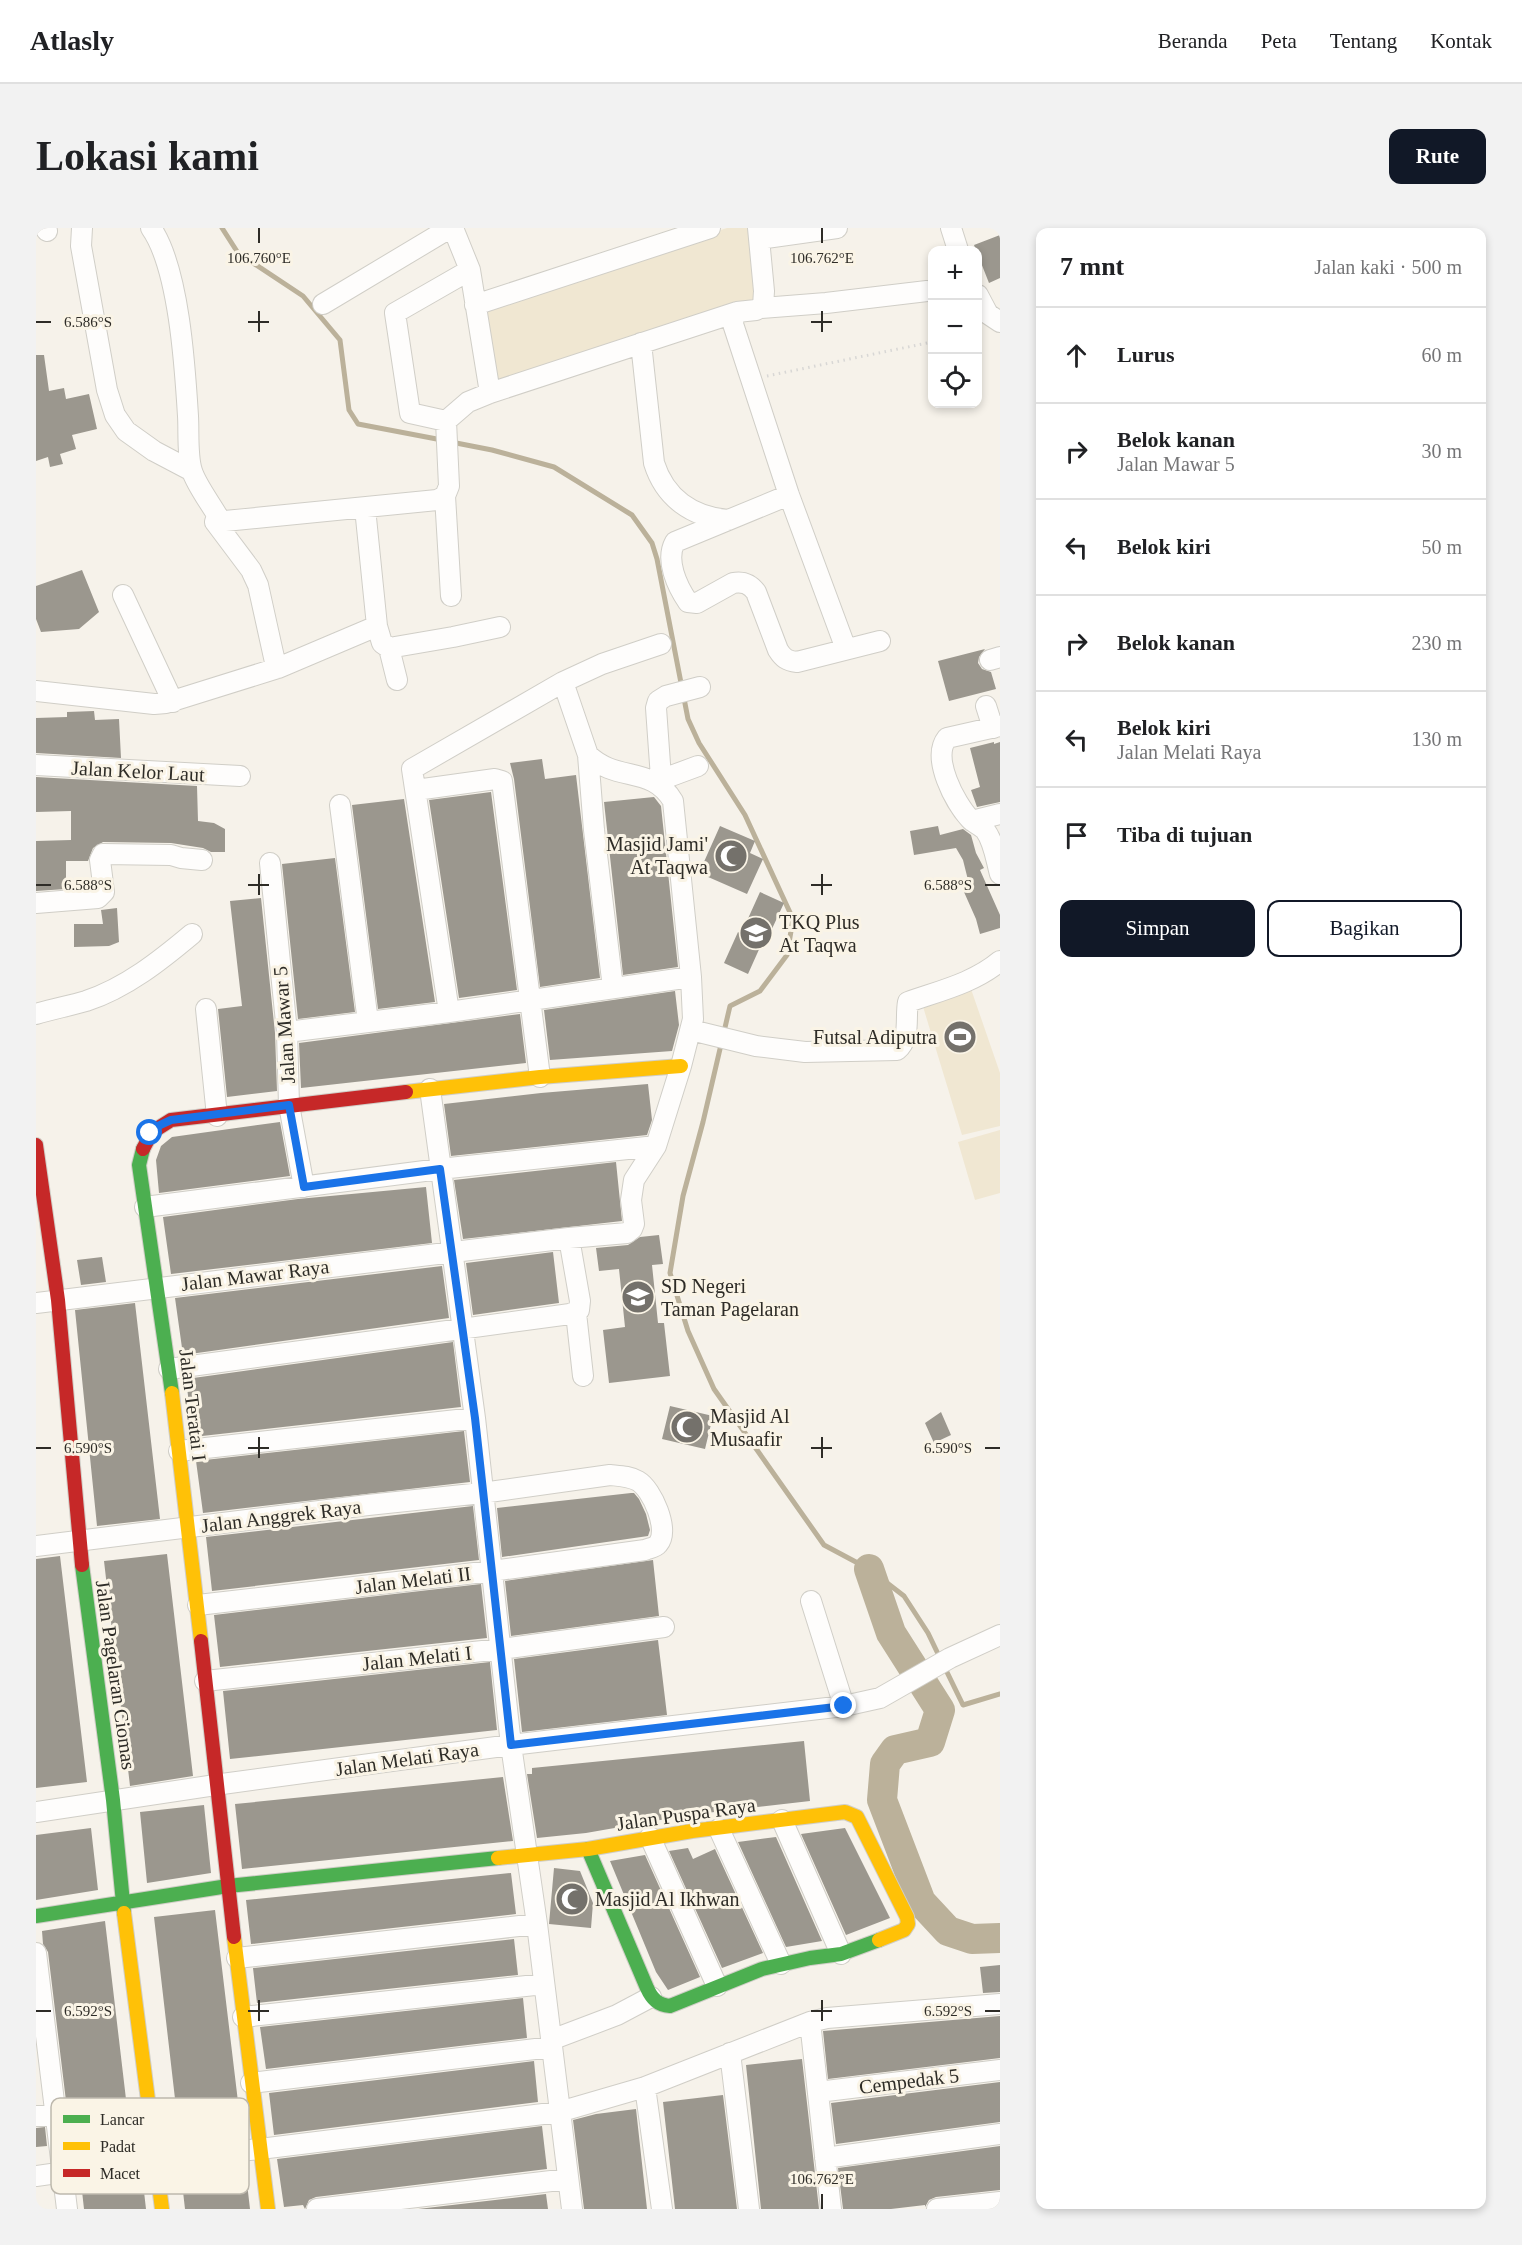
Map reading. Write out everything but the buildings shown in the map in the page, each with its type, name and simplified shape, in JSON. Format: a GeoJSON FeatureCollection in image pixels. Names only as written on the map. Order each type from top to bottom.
{"type":"FeatureCollection","features":[{"type":"Feature","properties":{"kind":"street"},"geometry":{"type":"LineString","coordinates":[[82,228],[81,246],[107,390],[115,415],[126,431],[154,451],[192,471]]}},
{"type":"Feature","properties":{"kind":"street"},"geometry":{"type":"LineString","coordinates":[[151,228],[158,237],[166,262],[178,317],[192,471],[218,515],[215,522]]}},
{"type":"Feature","properties":{"kind":"street"},"geometry":{"type":"LineString","coordinates":[[323,304],[452,228],[470,270],[490,393]]}},
{"type":"Feature","properties":{"kind":"street"},"geometry":{"type":"LineString","coordinates":[[475,305],[710,228]]}},
{"type":"Feature","properties":{"kind":"street"},"geometry":{"type":"LineString","coordinates":[[761,308],[764,300],[759,233],[837,228]]}},
{"type":"Feature","properties":{"kind":"street"},"geometry":{"type":"LineString","coordinates":[[951,228],[957,246]]}},
{"type":"Feature","properties":{"kind":"street"},"geometry":{"type":"LineString","coordinates":[[446,424],[410,413],[395,314],[470,270]]}},
{"type":"Feature","properties":{"kind":"street"},"geometry":{"type":"LineString","coordinates":[[451,596],[445,496],[449,486],[446,424],[468,402],[736,312],[927,291]]}},
{"type":"Feature","properties":{"kind":"street"},"geometry":{"type":"LineString","coordinates":[[981,300],[988,314],[1000,322]]}},
{"type":"Feature","properties":{"kind":"street"},"geometry":{"type":"LineString","coordinates":[[736,312],[733,324],[789,495],[846,649]]}},
{"type":"Feature","properties":{"kind":"street"},"geometry":{"type":"LineString","coordinates":[[641,343],[657,474],[669,492],[690,510],[715,519],[728,520]]}},
{"type":"Feature","properties":{"kind":"street"},"geometry":{"type":"LineString","coordinates":[[789,495],[680,539],[673,546],[671,564],[688,602],[697,603],[733,583],[751,585],[756,592],[778,650],[783,657],[796,662],[880,641]]}},
{"type":"Feature","properties":{"kind":"street"},"geometry":{"type":"LineString","coordinates":[[215,522],[437,500],[445,496]]}},
{"type":"Feature","properties":{"kind":"street"},"geometry":{"type":"LineString","coordinates":[[365,508],[377,626],[382,643],[389,648],[397,680]]}},
{"type":"Feature","properties":{"kind":"street"},"geometry":{"type":"LineString","coordinates":[[215,522],[251,570],[258,585],[278,668]]}},
{"type":"Feature","properties":{"kind":"street"},"geometry":{"type":"LineString","coordinates":[[123,595],[173,702]]}},
{"type":"Feature","properties":{"kind":"street"},"geometry":{"type":"LineString","coordinates":[[36,691],[154,704],[173,702],[278,668],[377,626]]}},
{"type":"Feature","properties":{"kind":"street"},"geometry":{"type":"LineString","coordinates":[[389,648],[500,627]]}},
{"type":"Feature","properties":{"kind":"street"},"geometry":{"type":"LineString","coordinates":[[449,1012],[412,769],[563,682],[602,664],[661,644]]}},
{"type":"Feature","properties":{"kind":"street"},"geometry":{"type":"LineString","coordinates":[[563,682],[588,755],[594,830],[613,988]]}},
{"type":"Feature","properties":{"kind":"street"},"geometry":{"type":"LineString","coordinates":[[145,1207],[440,1169],[656,1146],[693,1019],[691,977],[673,801],[657,779],[656,708],[658,701],[666,696],[693,688]]}},
{"type":"Feature","properties":{"kind":"street"},"geometry":{"type":"LineString","coordinates":[[986,706],[996,727],[946,738],[942,746],[941,757],[946,779],[954,797],[972,821],[984,829],[991,841],[1000,874]]}},
{"type":"Feature","properties":{"kind":"street"},"geometry":{"type":"LineString","coordinates":[[588,755],[608,769],[657,779],[698,766]]}},
{"type":"Feature","properties":{"kind":"street","name":"Jalan Kelor Laut"},"geometry":{"type":"LineString","coordinates":[[36,765],[240,776]]}},
{"type":"Feature","properties":{"kind":"street"},"geometry":{"type":"LineString","coordinates":[[416,790],[495,779],[502,781],[540,1077]]}},
{"type":"Feature","properties":{"kind":"street"},"geometry":{"type":"LineString","coordinates":[[340,805],[368,1022]]}},
{"type":"Feature","properties":{"kind":"street"},"geometry":{"type":"LineString","coordinates":[[972,821],[1000,814]]}},
{"type":"Feature","properties":{"kind":"street"},"geometry":{"type":"LineString","coordinates":[[36,903],[98,898],[104,892],[100,860],[103,854],[171,855],[202,860]]}},
{"type":"Feature","properties":{"kind":"street","name":"Jalan Mawar 5"},"geometry":{"type":"LineString","coordinates":[[270,863],[287,1032],[289,1105],[304,1187]]}},
{"type":"Feature","properties":{"kind":"street"},"geometry":{"type":"LineString","coordinates":[[36,1014],[87,1000],[119,986],[162,959],[192,934]]}},
{"type":"Feature","properties":{"kind":"street"},"geometry":{"type":"LineString","coordinates":[[691,1030],[736,1041],[805,1052],[897,1050],[902,1046],[907,1031],[908,1002],[970,980],[985,973],[1000,961]]}},
{"type":"Feature","properties":{"kind":"street"},"geometry":{"type":"LineString","coordinates":[[287,1032],[449,1012],[691,977]]}},
{"type":"Feature","properties":{"kind":"street"},"geometry":{"type":"LineString","coordinates":[[206,1009],[217,1116]]}},
{"type":"Feature","properties":{"kind":"street","name":"Jalan Teratai I"},"geometry":{"type":"LineString","coordinates":[[268,2209],[243,2017],[189,1528],[169,1369],[139,1165],[144,1144],[150,1133],[171,1120],[540,1077],[681,1066]]}},
{"type":"Feature","properties":{"kind":"street"},"geometry":{"type":"LineString","coordinates":[[430,1089],[475,1418],[511,1745],[537,1924],[572,2209]]}},
{"type":"Feature","properties":{"kind":"street","name":"Jalan Pagelaran Ciomas"},"geometry":{"type":"LineString","coordinates":[[36,1145],[58,1300],[79,1540],[113,1800],[147,2098]]}},
{"type":"Feature","properties":{"kind":"street","name":"Jalan Mawar Raya"},"geometry":{"type":"LineString","coordinates":[[36,1304],[452,1251],[627,1233],[634,1224],[631,1200],[634,1180],[656,1146]]}},
{"type":"Feature","properties":{"kind":"street"},"geometry":{"type":"LineString","coordinates":[[569,1238],[580,1301],[580,1307],[576,1313],[583,1376]]}},
{"type":"Feature","properties":{"kind":"street"},"geometry":{"type":"LineString","coordinates":[[169,1369],[576,1313]]}},
{"type":"Feature","properties":{"kind":"street"},"geometry":{"type":"LineString","coordinates":[[179,1451],[475,1418]]}},
{"type":"Feature","properties":{"kind":"street","name":"Jalan Anggrek Raya"},"geometry":{"type":"LineString","coordinates":[[36,1546],[482,1493],[610,1475],[626,1476],[639,1482],[649,1491],[657,1505],[659,1541]]}},
{"type":"Feature","properties":{"kind":"street","name":"Jalan Melati II"},"geometry":{"type":"LineString","coordinates":[[198,1605],[492,1571],[645,1550],[657,1546],[659,1541]]}},
{"type":"Feature","properties":{"kind":"street"},"geometry":{"type":"LineString","coordinates":[[811,1601],[844,1706]]}},
{"type":"Feature","properties":{"kind":"street","name":"Jalan Melati I"},"geometry":{"type":"LineString","coordinates":[[205,1681],[501,1649],[664,1627]]}},
{"type":"Feature","properties":{"kind":"street","name":"Jalan Melati Raya"},"geometry":{"type":"LineString","coordinates":[[36,1812],[511,1745],[844,1706],[880,1698],[950,1658],[1000,1635]]}},
{"type":"Feature","properties":{"kind":"street","name":"Jalan Puspa Raya"},"geometry":{"type":"LineString","coordinates":[[36,1916],[228,1886],[588,1849],[692,1831],[851,1813],[857,1817],[907,1917],[908,1924],[904,1930],[841,1954]]}},
{"type":"Feature","properties":{"kind":"street"},"geometry":{"type":"LineString","coordinates":[[588,1849],[651,1996],[658,2004],[670,2006],[717,1986],[781,1964],[841,1954],[782,1820]]}},
{"type":"Feature","properties":{"kind":"street"},"geometry":{"type":"LineString","coordinates":[[719,1829],[781,1964]]}},
{"type":"Feature","properties":{"kind":"street"},"geometry":{"type":"LineString","coordinates":[[650,1838],[717,1986]]}},
{"type":"Feature","properties":{"kind":"street"},"geometry":{"type":"LineString","coordinates":[[237,1958],[537,1924]]}},
{"type":"Feature","properties":{"kind":"street"},"geometry":{"type":"LineString","coordinates":[[36,1953],[46,2115],[51,2133]]}},
{"type":"Feature","properties":{"kind":"street"},"geometry":{"type":"LineString","coordinates":[[243,2017],[544,1984]]}},
{"type":"Feature","properties":{"kind":"street"},"geometry":{"type":"LineString","coordinates":[[251,2083],[551,2044],[617,2015],[651,1996]]}},
{"type":"Feature","properties":{"kind":"street"},"geometry":{"type":"LineString","coordinates":[[249,2150],[560,2112],[645,2087],[810,2022],[827,2018],[1000,2004]]}},
{"type":"Feature","properties":{"kind":"street"},"geometry":{"type":"LineString","coordinates":[[810,2022],[831,2209]]}},
{"type":"Feature","properties":{"kind":"street"},"geometry":{"type":"LineString","coordinates":[[730,2053],[750,2209]]}},
{"type":"Feature","properties":{"kind":"street","name":"Cempedak 5"},"geometry":{"type":"LineString","coordinates":[[818,2092],[1000,2070]]}},
{"type":"Feature","properties":{"kind":"street"},"geometry":{"type":"LineString","coordinates":[[645,2087],[662,2209]]}},
{"type":"Feature","properties":{"kind":"street"},"geometry":{"type":"LineString","coordinates":[[825,2158],[1000,2134]]}},
{"type":"Feature","properties":{"kind":"street"},"geometry":{"type":"LineString","coordinates":[[36,2176],[51,2174]]}},
{"type":"Feature","properties":{"kind":"street"},"geometry":{"type":"LineString","coordinates":[[316,2209],[568,2179]]}},
{"type":"Feature","properties":{"kind":"street"},"geometry":{"type":"LineString","coordinates":[[65,2194],[67,2209]]}},
{"type":"Feature","properties":{"kind":"street","name":"Jalan Pagelaran Ciomas"},"geometry":{"type":"LineString","coordinates":[[160,2194],[162,2209]]}},
{"type":"Feature","properties":{"kind":"street"},"geometry":{"type":"LineString","coordinates":[[937,2209],[1000,2202]]}},
{"type":"Feature","properties":{"kind":"path"},"geometry":{"type":"LineString","coordinates":[[751,379],[928,343]]}},
{"type":"Feature","properties":{"kind":"shaded area"},"geometry":{"type":"Polygon","coordinates":[[[727,228],[764,228],[768,297],[641,343],[494,380],[480,308],[727,228]]]}},
{"type":"Feature","properties":{"kind":"shaded area","name":"Futsal Adiputra"},"geometry":{"type":"Polygon","coordinates":[[[971,989],[1000,1073],[1000,1126],[962,1135],[921,1000],[971,989]]]}},
{"type":"Feature","properties":{"kind":"shaded area"},"geometry":{"type":"Polygon","coordinates":[[[1000,1130],[1000,1193],[975,1200],[958,1142],[1000,1130]]]}},
{"type":"Feature","properties":{"kind":"waterway"},"geometry":{"type":"LineString","coordinates":[[222,228],[238,253],[303,296],[340,340],[349,410],[358,424],[442,440]]}},
{"type":"Feature","properties":{"kind":"waterway"},"geometry":{"type":"LineString","coordinates":[[451,442],[492,450],[554,467],[632,515],[652,543],[688,719],[699,743],[745,815],[793,919],[787,955],[760,991],[730,1006],[683,1196],[670,1273],[688,1331],[714,1389],[824,1545],[869,1569],[904,1596],[928,1633],[940,1658]]}},
{"type":"Feature","properties":{"kind":"waterway"},"geometry":{"type":"LineString","coordinates":[[869,1569],[891,1633],[940,1710],[930,1742],[895,1750],[885,1764],[882,1800],[921,1902],[948,1931],[972,1939],[1000,1938]]}},
{"type":"Feature","properties":{"kind":"waterway"},"geometry":{"type":"LineString","coordinates":[[944,1666],[963,1705],[1000,1694]]}},
{"type":"Feature","properties":{"kind":"traffic: fast"},"geometry":{"type":"LineString","coordinates":[[143,1149],[139,1165],[172,1393]]}},
{"type":"Feature","properties":{"kind":"traffic: fast"},"geometry":{"type":"LineString","coordinates":[[82,1565],[113,1800],[124,1913]]}},
{"type":"Feature","properties":{"kind":"traffic: fast"},"geometry":{"type":"LineString","coordinates":[[588,1849],[647,1988],[653,1998],[662,2004],[670,2006],[762,1969],[810,1958],[841,1954],[879,1940]]}},
{"type":"Feature","properties":{"kind":"traffic: fast"},"geometry":{"type":"LineString","coordinates":[[36,1916],[228,1886],[498,1858]]}},
{"type":"Feature","properties":{"kind":"traffic: slow"},"geometry":{"type":"LineString","coordinates":[[406,1092],[540,1077],[681,1066]]}},
{"type":"Feature","properties":{"kind":"traffic: slow"},"geometry":{"type":"LineString","coordinates":[[172,1393],[201,1641]]}},
{"type":"Feature","properties":{"kind":"traffic: slow"},"geometry":{"type":"LineString","coordinates":[[498,1858],[588,1849],[692,1831],[845,1812],[857,1817],[907,1917],[908,1924],[904,1930],[879,1940]]}},
{"type":"Feature","properties":{"kind":"traffic: slow"},"geometry":{"type":"LineString","coordinates":[[124,1913],[148,2098]]}},
{"type":"Feature","properties":{"kind":"traffic: slow"},"geometry":{"type":"LineString","coordinates":[[234,1937],[268,2209]]}},
{"type":"Feature","properties":{"kind":"traffic: slow"},"geometry":{"type":"LineString","coordinates":[[160,2194],[162,2209]]}},
{"type":"Feature","properties":{"kind":"traffic: jam"},"geometry":{"type":"LineString","coordinates":[[143,1149],[152,1132],[171,1120],[406,1092]]}},
{"type":"Feature","properties":{"kind":"traffic: jam"},"geometry":{"type":"LineString","coordinates":[[36,1145],[58,1300],[82,1565]]}},
{"type":"Feature","properties":{"kind":"traffic: jam"},"geometry":{"type":"LineString","coordinates":[[201,1641],[234,1937]]}},
{"type":"Feature","properties":{"kind":"place","name":"Masjid Jami' At Taqwa"},"geometry":{"type":"Point","coordinates":[731,856]}},
{"type":"Feature","properties":{"kind":"place","name":"TKQ Plus At Taqwa"},"geometry":{"type":"Point","coordinates":[756,933]}},
{"type":"Feature","properties":{"kind":"place","name":"Futsal Adiputra"},"geometry":{"type":"Point","coordinates":[960,1037]}},
{"type":"Feature","properties":{"kind":"place","name":"SD Negeri Taman Pagelaran"},"geometry":{"type":"Point","coordinates":[638,1297]}},
{"type":"Feature","properties":{"kind":"place","name":"Masjid Al Musaafir"},"geometry":{"type":"Point","coordinates":[687,1427]}},
{"type":"Feature","properties":{"kind":"place","name":"Masjid Al Ikhwan"},"geometry":{"type":"Point","coordinates":[572,1899]}},
{"type":"Feature","properties":{"kind":"route"},"geometry":{"type":"LineString","coordinates":[[150,1133],[171,1120],[217,1116],[289,1105],[304,1187],[440,1169],[475,1418],[511,1745],[844,1706]]}}]}
